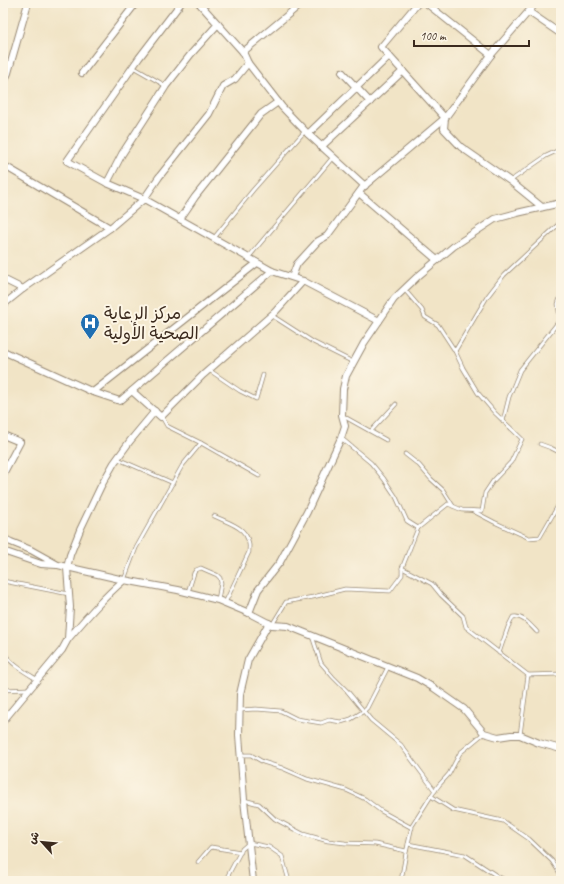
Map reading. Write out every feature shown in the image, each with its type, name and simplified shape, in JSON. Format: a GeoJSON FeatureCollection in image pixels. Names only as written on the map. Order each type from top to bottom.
{"type":"FeatureCollection","features":[{"type":"Feature","properties":{"kind":"street"},"geometry":{"type":"LineString","coordinates":[[3,84],[8,73],[28,3]]}},
{"type":"Feature","properties":{"kind":"street"},"geometry":{"type":"LineString","coordinates":[[82,73],[136,3]]}},
{"type":"Feature","properties":{"kind":"street"},"geometry":{"type":"LineString","coordinates":[[181,3],[133,67],[67,161],[107,183],[144,199],[272,271],[303,281],[379,321]]}},
{"type":"Feature","properties":{"kind":"street"},"geometry":{"type":"LineString","coordinates":[[199,3],[243,52],[248,63],[278,102],[306,133],[365,186]]}},
{"type":"Feature","properties":{"kind":"street"},"geometry":{"type":"LineString","coordinates":[[243,52],[302,3]]}},
{"type":"Feature","properties":{"kind":"street"},"geometry":{"type":"LineString","coordinates":[[418,3],[381,47],[445,118],[444,129],[461,147],[510,181],[542,207]]}},
{"type":"Feature","properties":{"kind":"street"},"geometry":{"type":"LineString","coordinates":[[426,3],[491,55]]}},
{"type":"Feature","properties":{"kind":"street"},"geometry":{"type":"LineString","coordinates":[[292,278],[297,264],[318,241],[327,236],[365,186],[445,118],[491,55],[536,3]]}},
{"type":"Feature","properties":{"kind":"street"},"geometry":{"type":"LineString","coordinates":[[529,12],[561,34]]}},
{"type":"Feature","properties":{"kind":"street"},"geometry":{"type":"LineString","coordinates":[[107,183],[122,154],[166,86],[191,54],[218,24]]}},
{"type":"Feature","properties":{"kind":"street"},"geometry":{"type":"LineString","coordinates":[[306,133],[389,56]]}},
{"type":"Feature","properties":{"kind":"street"},"geometry":{"type":"LineString","coordinates":[[3,305],[23,289],[110,228],[144,199],[159,177],[209,114],[223,86],[235,79],[248,63]]}},
{"type":"Feature","properties":{"kind":"street"},"geometry":{"type":"LineString","coordinates":[[321,147],[403,71]]}},
{"type":"Feature","properties":{"kind":"street"},"geometry":{"type":"LineString","coordinates":[[342,72],[370,102]]}},
{"type":"Feature","properties":{"kind":"street"},"geometry":{"type":"LineString","coordinates":[[180,219],[195,197],[261,114],[278,102]]}},
{"type":"Feature","properties":{"kind":"street"},"geometry":{"type":"LineString","coordinates":[[3,164],[110,228]]}},
{"type":"Feature","properties":{"kind":"street"},"geometry":{"type":"LineString","coordinates":[[359,193],[438,260]]}},
{"type":"Feature","properties":{"kind":"street"},"geometry":{"type":"LineString","coordinates":[[249,613],[258,590],[280,562],[307,512],[341,438],[345,426],[342,415],[343,389],[346,376],[364,343],[394,299],[417,277],[454,246],[495,219],[561,203]]}},
{"type":"Feature","properties":{"kind":"street"},"geometry":{"type":"LineString","coordinates":[[93,392],[258,263]]}},
{"type":"Feature","properties":{"kind":"street"},"geometry":{"type":"LineString","coordinates":[[3,351],[93,392],[120,402],[272,271]]}},
{"type":"Feature","properties":{"kind":"street"},"geometry":{"type":"LineString","coordinates":[[3,279],[23,289]]}},
{"type":"Feature","properties":{"kind":"street"},"geometry":{"type":"LineString","coordinates":[[132,391],[161,417],[209,370],[271,315],[303,281]]}},
{"type":"Feature","properties":{"kind":"street"},"geometry":{"type":"LineString","coordinates":[[68,639],[70,607],[67,568],[70,555],[101,486],[130,440],[155,411]]}},
{"type":"Feature","properties":{"kind":"street"},"geometry":{"type":"LineString","coordinates":[[3,434],[20,442],[3,474]]}},
{"type":"Feature","properties":{"kind":"street"},"geometry":{"type":"LineString","coordinates":[[3,538],[67,568],[188,592],[222,601],[271,624],[288,626],[417,678],[464,709],[484,732],[498,737],[520,735],[539,743],[561,749]]}},
{"type":"Feature","properties":{"kind":"street"},"geometry":{"type":"LineString","coordinates":[[3,551],[41,564],[58,565]]}},
{"type":"Feature","properties":{"kind":"street"},"geometry":{"type":"LineString","coordinates":[[3,721],[38,680],[62,650],[68,639],[92,611],[124,580]]}},
{"type":"Feature","properties":{"kind":"street"},"geometry":{"type":"LineString","coordinates":[[253,881],[248,843],[239,735],[240,694],[248,660],[271,624]]}},
{"type":"Feature","properties":{"kind":"lane"},"geometry":{"type":"LineString","coordinates":[[133,67],[166,86]]}},
{"type":"Feature","properties":{"kind":"lane"},"geometry":{"type":"LineString","coordinates":[[214,238],[253,190],[306,133]]}},
{"type":"Feature","properties":{"kind":"lane"},"geometry":{"type":"LineString","coordinates":[[510,181],[546,156],[561,149]]}},
{"type":"Feature","properties":{"kind":"lane"},"geometry":{"type":"LineString","coordinates":[[248,258],[333,157]]}},
{"type":"Feature","properties":{"kind":"lane"},"geometry":{"type":"LineString","coordinates":[[455,351],[487,297],[504,275],[561,222]]}},
{"type":"Feature","properties":{"kind":"lane"},"geometry":{"type":"LineString","coordinates":[[271,624],[286,602],[345,589],[390,591],[402,575],[402,568],[418,528],[448,504],[462,510],[482,511],[485,494],[493,481],[510,462],[522,439],[494,413],[478,393],[455,351],[438,325],[425,317],[422,310],[404,289]]}},
{"type":"Feature","properties":{"kind":"lane"},"geometry":{"type":"LineString","coordinates":[[503,421],[509,397],[520,370],[561,320],[558,304],[561,295]]}},
{"type":"Feature","properties":{"kind":"lane"},"geometry":{"type":"LineString","coordinates":[[271,315],[313,342],[354,362]]}},
{"type":"Feature","properties":{"kind":"lane"},"geometry":{"type":"LineString","coordinates":[[209,370],[240,391],[256,399],[263,374]]}},
{"type":"Feature","properties":{"kind":"lane"},"geometry":{"type":"LineString","coordinates":[[371,431],[396,404]]}},
{"type":"Feature","properties":{"kind":"lane"},"geometry":{"type":"LineString","coordinates":[[342,415],[386,440]]}},
{"type":"Feature","properties":{"kind":"lane"},"geometry":{"type":"LineString","coordinates":[[161,417],[168,426],[259,476]]}},
{"type":"Feature","properties":{"kind":"lane"},"geometry":{"type":"LineString","coordinates":[[341,438],[371,463],[396,497],[407,520],[418,528]]}},
{"type":"Feature","properties":{"kind":"lane"},"geometry":{"type":"LineString","coordinates":[[124,580],[136,548],[182,466],[201,444]]}},
{"type":"Feature","properties":{"kind":"lane"},"geometry":{"type":"LineString","coordinates":[[540,444],[561,453]]}},
{"type":"Feature","properties":{"kind":"lane"},"geometry":{"type":"LineString","coordinates":[[405,454],[419,465],[443,490],[453,506]]}},
{"type":"Feature","properties":{"kind":"lane"},"geometry":{"type":"LineString","coordinates":[[117,459],[173,483]]}},
{"type":"Feature","properties":{"kind":"lane"},"geometry":{"type":"LineString","coordinates":[[472,510],[494,522],[530,538],[540,537],[559,504],[561,504]]}},
{"type":"Feature","properties":{"kind":"lane"},"geometry":{"type":"LineString","coordinates":[[214,516],[240,528],[247,538],[249,547],[248,552],[222,601]]}},
{"type":"Feature","properties":{"kind":"lane"},"geometry":{"type":"LineString","coordinates":[[188,592],[194,573],[196,570],[201,568],[217,574],[220,578],[222,601]]}},
{"type":"Feature","properties":{"kind":"lane"},"geometry":{"type":"LineString","coordinates":[[402,568],[432,584],[463,616],[466,627],[528,675],[561,674]]}},
{"type":"Feature","properties":{"kind":"lane"},"geometry":{"type":"LineString","coordinates":[[3,581],[69,594]]}},
{"type":"Feature","properties":{"kind":"lane"},"geometry":{"type":"LineString","coordinates":[[499,653],[513,617],[517,616],[522,618],[537,632]]}},
{"type":"Feature","properties":{"kind":"lane"},"geometry":{"type":"LineString","coordinates":[[312,636],[321,663],[371,720],[401,745],[435,791]]}},
{"type":"Feature","properties":{"kind":"lane"},"geometry":{"type":"LineString","coordinates":[[3,652],[14,665],[38,680]]}},
{"type":"Feature","properties":{"kind":"lane"},"geometry":{"type":"LineString","coordinates":[[240,710],[256,708],[281,711],[297,719],[321,723],[329,720],[341,722],[351,719],[364,711],[388,667]]}},
{"type":"Feature","properties":{"kind":"lane"},"geometry":{"type":"LineString","coordinates":[[520,735],[528,675]]}},
{"type":"Feature","properties":{"kind":"lane"},"geometry":{"type":"LineString","coordinates":[[3,690],[30,689]]}},
{"type":"Feature","properties":{"kind":"lane"},"geometry":{"type":"LineString","coordinates":[[401,881],[406,851],[412,828],[431,796],[449,774],[460,753],[484,732]]}},
{"type":"Feature","properties":{"kind":"lane"},"geometry":{"type":"LineString","coordinates":[[241,755],[251,756],[307,779],[346,790],[365,799],[412,828]]}},
{"type":"Feature","properties":{"kind":"lane"},"geometry":{"type":"LineString","coordinates":[[431,796],[453,810],[503,821],[530,838],[552,861],[561,875]]}},
{"type":"Feature","properties":{"kind":"lane"},"geometry":{"type":"LineString","coordinates":[[244,800],[259,804],[275,818],[303,834],[344,844],[375,844],[406,851]]}},
{"type":"Feature","properties":{"kind":"lane"},"geometry":{"type":"LineString","coordinates":[[225,881],[242,849],[248,843],[269,847],[282,856],[289,881]]}},
{"type":"Feature","properties":{"kind":"lane"},"geometry":{"type":"LineString","coordinates":[[408,844],[465,855],[507,881]]}},
{"type":"Feature","properties":{"kind":"lane"},"geometry":{"type":"LineString","coordinates":[[198,862],[211,847],[241,852]]}},
{"type":"Feature","properties":{"kind":"place","name":"مركز الرعاية الصحية الأولية"},"geometry":{"type":"Point","coordinates":[90,340]}}]}
